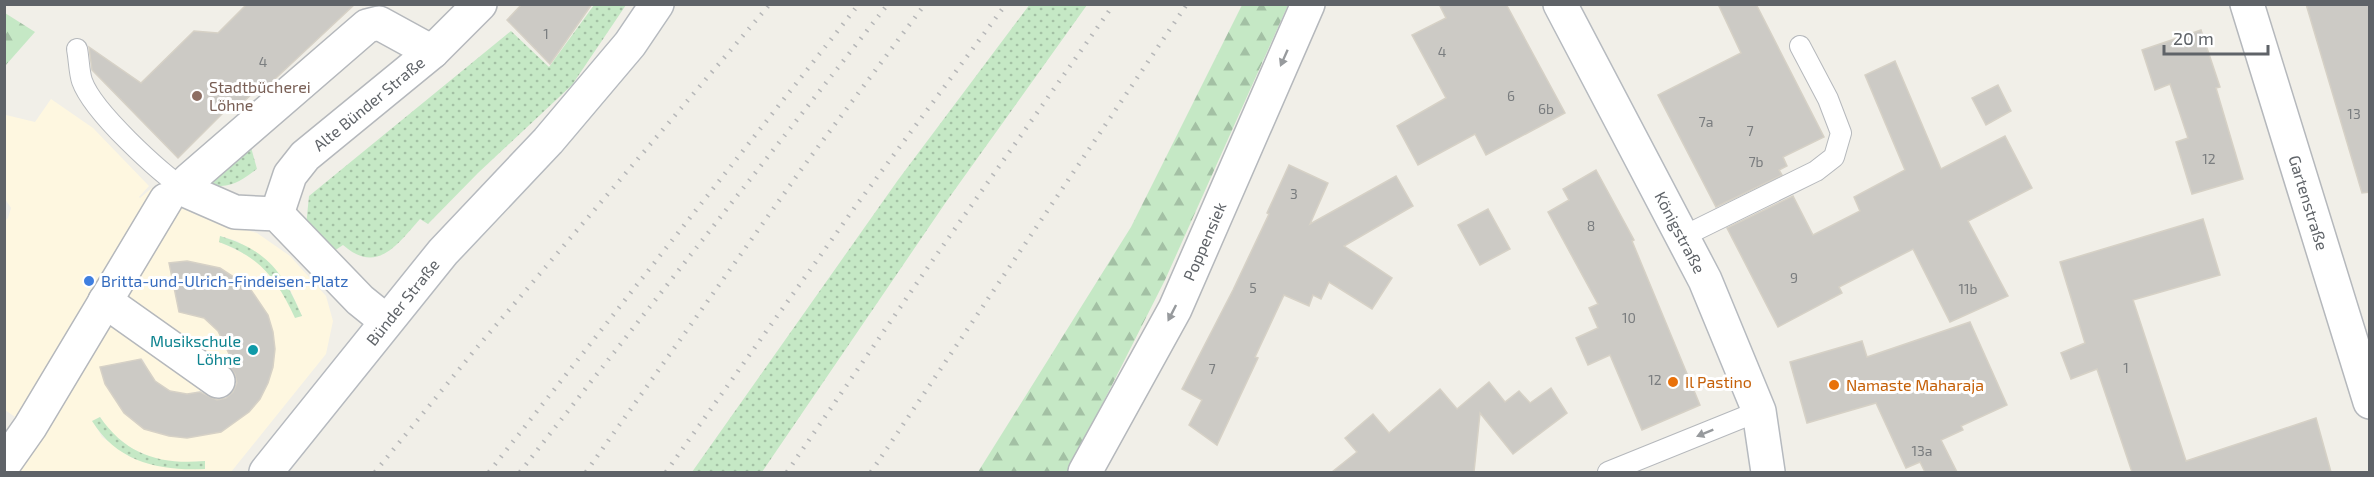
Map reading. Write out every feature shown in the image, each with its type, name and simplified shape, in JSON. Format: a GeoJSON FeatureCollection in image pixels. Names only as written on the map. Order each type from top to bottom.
{"type":"FeatureCollection","features":[{"type":"Feature","properties":{"kind":"street","name":"Alte Bünder Straße"},"geometry":{"type":"LineString","coordinates":[[277,214],[290,176],[305,156],[432,52],[480,4]]}},
{"type":"Feature","properties":{"kind":"street","name":"Bünder Straße"},"geometry":{"type":"LineString","coordinates":[[266,472],[443,252],[548,141],[630,44],[657,4]]}},
{"type":"Feature","properties":{"kind":"street","name":"Poppensiek"},"geometry":{"type":"LineString","coordinates":[[1085,472],[1175,309],[1308,4]]}},
{"type":"Feature","properties":{"kind":"street","name":"Königstraße"},"geometry":{"type":"LineString","coordinates":[[1560,4],[1705,280],[1759,411],[1768,472]]}},
{"type":"Feature","properties":{"kind":"street","name":"Gartenstraße"},"geometry":{"type":"LineString","coordinates":[[2247,4],[2370,402]]}},
{"type":"Feature","properties":{"kind":"street"},"geometry":{"type":"LineString","coordinates":[[4,464],[30,427],[105,301],[189,180],[367,27],[379,23],[432,52]]}},
{"type":"Feature","properties":{"kind":"street"},"geometry":{"type":"LineString","coordinates":[[176,196],[236,212],[277,214],[360,300],[386,321]]}},
{"type":"Feature","properties":{"kind":"street"},"geometry":{"type":"LineString","coordinates":[[105,301],[218,381]]}},
{"type":"Feature","properties":{"kind":"lane"},"geometry":{"type":"LineString","coordinates":[[1682,237],[1816,171],[1834,157],[1841,133],[1828,99],[1800,46]]}},
{"type":"Feature","properties":{"kind":"lane"},"geometry":{"type":"LineString","coordinates":[[77,49],[82,81],[101,112],[168,178],[176,196]]}},
{"type":"Feature","properties":{"kind":"lane"},"geometry":{"type":"LineString","coordinates":[[1608,472],[1759,411]]}},
{"type":"Feature","properties":{"kind":"shaded area","name":"Britta-und-Ulrich-Findeisen-Platz"},"geometry":{"type":"Polygon","coordinates":[[[51,99],[93,128],[149,186],[140,198],[153,187],[166,200],[199,216],[257,233],[290,256],[326,296],[333,321],[326,354],[231,472],[12,472],[37,432],[5,410],[4,222],[11,208],[5,199],[4,117],[6,115],[35,122],[51,99]],[[220,236],[220,242],[251,257],[270,273],[295,317],[302,316],[289,287],[270,263],[237,241],[220,236]],[[187,261],[169,263],[204,318],[214,326],[220,336],[228,333],[231,350],[227,367],[223,374],[203,390],[187,394],[162,387],[150,374],[143,359],[100,367],[105,384],[124,413],[137,424],[153,432],[187,438],[221,432],[249,412],[260,399],[268,383],[275,349],[268,315],[249,287],[220,268],[187,261]],[[100,417],[93,421],[102,437],[132,458],[205,468],[205,461],[180,463],[155,459],[131,448],[110,432],[100,417]]]}},
{"type":"Feature","properties":{"kind":"green space"},"geometry":{"type":"Polygon","coordinates":[[[1030,4],[1087,5],[946,202],[762,472],[692,472],[898,180],[1030,4]]]}},
{"type":"Feature","properties":{"kind":"green space"},"geometry":{"type":"Polygon","coordinates":[[[594,5],[626,5],[572,85],[478,173],[428,224],[420,219],[394,247],[376,257],[355,254],[343,245],[331,253],[306,226],[309,196],[511,31],[549,67],[594,5]]]}},
{"type":"Feature","properties":{"kind":"green space"},"geometry":{"type":"Polygon","coordinates":[[[1242,5],[1288,5],[1165,280],[1068,472],[978,472],[1131,227],[1242,5]]]}},
{"type":"Feature","properties":{"kind":"green space"},"geometry":{"type":"Polygon","coordinates":[[[5,13],[35,32],[4,66],[5,13]]]}},
{"type":"Feature","properties":{"kind":"green space"},"geometry":{"type":"Polygon","coordinates":[[[249,140],[257,169],[242,180],[231,184],[213,185],[209,179],[249,140]]]}},
{"type":"Feature","properties":{"kind":"green space"},"geometry":{"type":"Polygon","coordinates":[[[220,236],[250,248],[262,256],[288,287],[302,316],[295,318],[266,271],[246,255],[219,242],[220,236]]]}},
{"type":"Feature","properties":{"kind":"green space"},"geometry":{"type":"Polygon","coordinates":[[[100,417],[110,430],[133,449],[159,459],[205,461],[205,469],[172,468],[141,462],[114,446],[102,435],[92,421],[100,417]]]}},
{"type":"Feature","properties":{"kind":"building"},"geometry":{"type":"Polygon","coordinates":[[[247,4],[355,4],[260,93],[257,89],[236,109],[232,104],[178,158],[92,70],[89,47],[141,83],[194,31],[218,33],[247,4]]]}},
{"type":"Feature","properties":{"kind":"building"},"geometry":{"type":"Polygon","coordinates":[[[522,4],[592,4],[550,64],[507,20],[522,4]]]}},
{"type":"Feature","properties":{"kind":"building"},"geometry":{"type":"Polygon","coordinates":[[[1439,4],[1506,4],[1565,113],[1486,155],[1475,134],[1418,165],[1397,126],[1446,98],[1412,35],[1446,18],[1439,4]]]}},
{"type":"Feature","properties":{"kind":"building"},"geometry":{"type":"Polygon","coordinates":[[[1718,4],[1756,4],[1824,137],[1783,157],[1787,166],[1779,170],[1782,175],[1716,207],[1658,95],[1741,53],[1718,4]]]}},
{"type":"Feature","properties":{"kind":"building"},"geometry":{"type":"Polygon","coordinates":[[[2306,4],[2370,4],[2370,192],[2362,193],[2306,4]]]}},
{"type":"Feature","properties":{"kind":"building"},"geometry":{"type":"Polygon","coordinates":[[[2201,30],[2220,87],[2216,88],[2243,179],[2192,194],[2176,142],[2188,138],[2170,84],[2155,90],[2142,50],[2201,30]]]}},
{"type":"Feature","properties":{"kind":"building"},"geometry":{"type":"Polygon","coordinates":[[[1895,61],[1941,169],[2005,136],[2032,188],[1968,221],[2008,296],[1950,322],[1913,249],[1839,287],[1842,293],[1778,327],[1727,228],[1793,196],[1813,235],[1860,211],[1854,197],[1905,170],[1865,75],[1895,61]]]}},
{"type":"Feature","properties":{"kind":"building"},"geometry":{"type":"Polygon","coordinates":[[[1998,85],[2011,111],[1986,125],[1972,98],[1998,85]]]}},
{"type":"Feature","properties":{"kind":"building"},"geometry":{"type":"Polygon","coordinates":[[[1289,165],[1328,183],[1310,224],[1396,176],[1413,206],[1344,246],[1392,278],[1372,309],[1329,282],[1321,299],[1313,295],[1309,306],[1284,295],[1255,357],[1258,358],[1217,445],[1189,425],[1202,400],[1182,389],[1233,290],[1289,165]]]}},
{"type":"Feature","properties":{"kind":"building"},"geometry":{"type":"Polygon","coordinates":[[[1596,170],[1634,240],[1632,241],[1700,405],[1642,430],[1610,355],[1588,365],[1576,338],[1598,328],[1589,308],[1598,304],[1548,212],[1569,200],[1563,189],[1596,170]]]}},
{"type":"Feature","properties":{"kind":"building"},"geometry":{"type":"Polygon","coordinates":[[[1488,209],[1510,249],[1480,265],[1458,225],[1488,209]]]}},
{"type":"Feature","properties":{"kind":"building"},"geometry":{"type":"Polygon","coordinates":[[[2203,219],[2220,275],[2133,300],[2186,461],[2316,418],[2331,472],[2132,472],[2097,369],[2071,379],[2061,353],[2085,343],[2060,262],[2203,219]]]}},
{"type":"Feature","properties":{"kind":"building","name":"Musikschule Löhne"},"geometry":{"type":"Polygon","coordinates":[[[187,261],[220,268],[249,287],[268,315],[275,349],[268,383],[260,399],[249,412],[221,432],[187,438],[144,429],[124,413],[105,384],[100,367],[141,359],[155,381],[170,391],[187,394],[200,392],[217,400],[226,398],[233,392],[237,383],[235,374],[228,365],[232,360],[218,331],[204,318],[179,312],[169,263],[187,261]]]}},
{"type":"Feature","properties":{"kind":"building"},"geometry":{"type":"Polygon","coordinates":[[[1970,322],[2007,405],[1961,426],[1963,430],[1941,440],[1957,472],[1925,472],[1920,462],[1906,468],[1876,403],[1807,423],[1790,362],[1862,341],[1867,357],[1970,322]]]}},
{"type":"Feature","properties":{"kind":"building"},"geometry":{"type":"Polygon","coordinates":[[[1489,382],[1505,402],[1519,391],[1530,403],[1551,388],[1567,413],[1513,454],[1480,413],[1474,472],[1332,472],[1357,452],[1345,438],[1373,414],[1389,433],[1440,389],[1457,409],[1489,382]]]}},
{"type":"Feature","properties":{"kind":"railway"},"geometry":{"type":"LineString","coordinates":[[375,472],[474,351],[770,4]]}},
{"type":"Feature","properties":{"kind":"railway"},"geometry":{"type":"LineString","coordinates":[[489,472],[859,4]]}},
{"type":"Feature","properties":{"kind":"railway"},"geometry":{"type":"LineString","coordinates":[[520,472],[888,4]]}},
{"type":"Feature","properties":{"kind":"railway"},"geometry":{"type":"LineString","coordinates":[[586,472],[803,167],[925,4]]}},
{"type":"Feature","properties":{"kind":"railway"},"geometry":{"type":"LineString","coordinates":[[666,472],[855,207],[1006,4]]}},
{"type":"Feature","properties":{"kind":"railway"},"geometry":{"type":"LineString","coordinates":[[787,472],[930,264],[1114,4]]}},
{"type":"Feature","properties":{"kind":"railway"},"geometry":{"type":"LineString","coordinates":[[871,472],[1187,4]]}},
{"type":"Feature","properties":{"kind":"place","name":"Stadtbücherei Löhne"},"geometry":{"type":"Point","coordinates":[197,96]}},
{"type":"Feature","properties":{"kind":"place","name":"Britta-und-Ulrich-Findeisen-Platz"},"geometry":{"type":"Point","coordinates":[89,281]}},
{"type":"Feature","properties":{"kind":"place","name":"Musikschule Löhne"},"geometry":{"type":"Point","coordinates":[253,350]}},
{"type":"Feature","properties":{"kind":"place","name":"Il Pastino"},"geometry":{"type":"Point","coordinates":[1673,382]}},
{"type":"Feature","properties":{"kind":"place","name":"Namaste Maharaja"},"geometry":{"type":"Point","coordinates":[1834,385]}}]}
